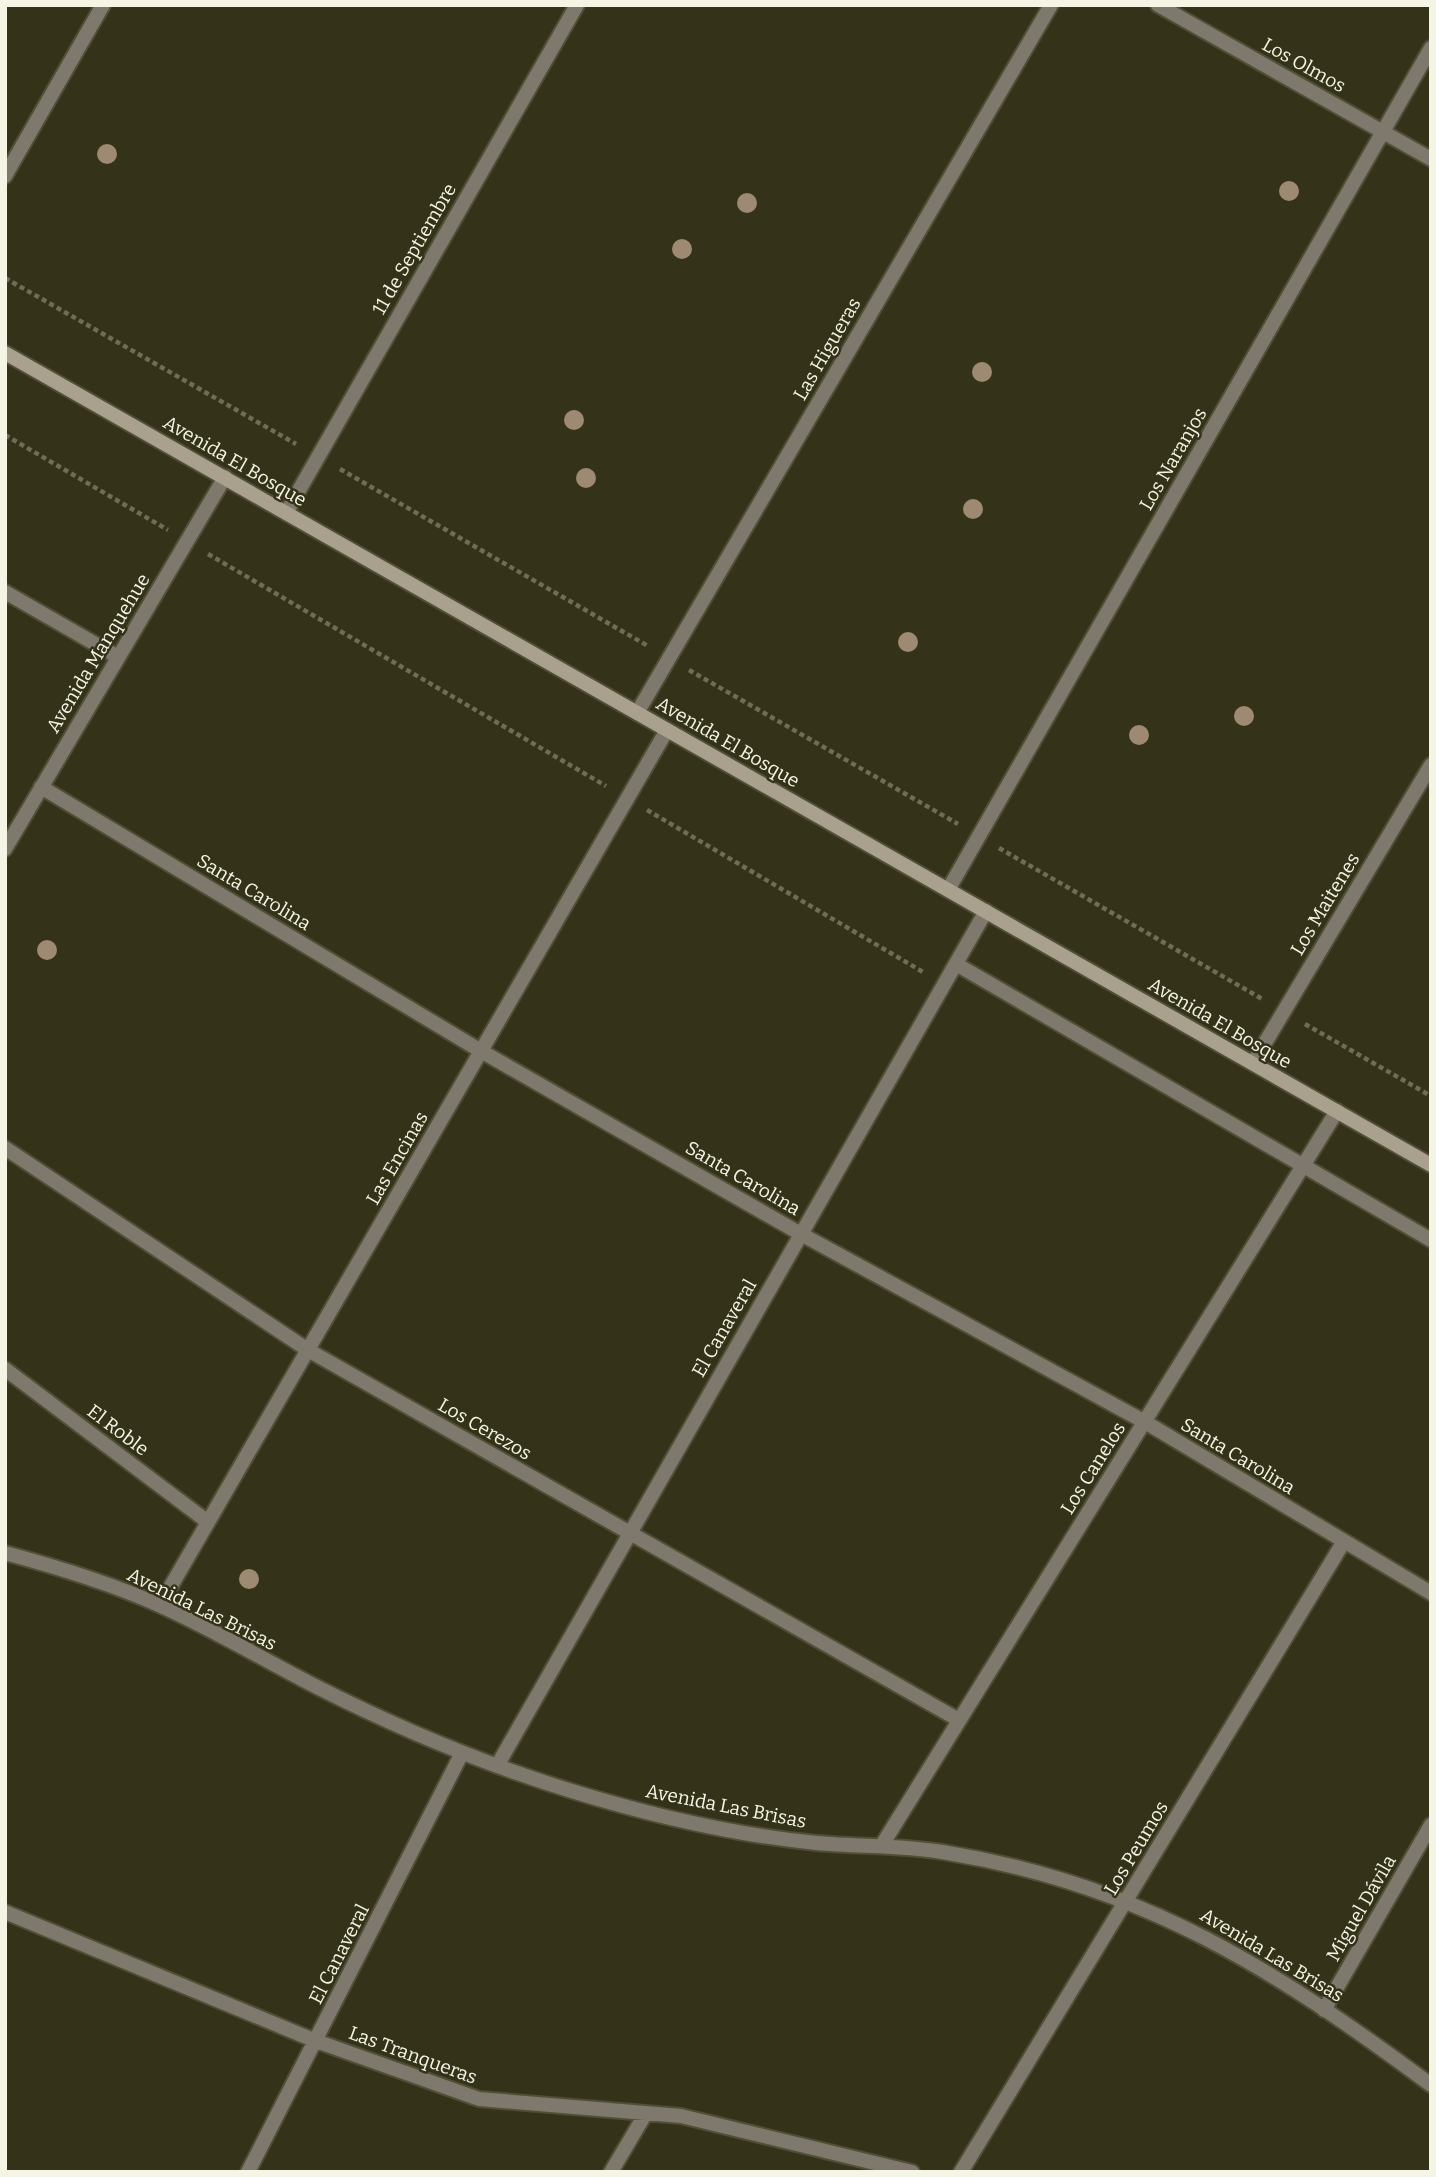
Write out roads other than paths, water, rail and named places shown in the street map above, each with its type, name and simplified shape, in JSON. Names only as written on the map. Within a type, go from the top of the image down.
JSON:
[{"type":"main road","name":"Avenida El Bosque","points":[[5,353],[1431,1164]]},
{"type":"street","points":[[5,176],[103,5]]},
{"type":"street","name":"11 de Septiembre","points":[[286,513],[577,5]]},
{"type":"street","name":"Las Higueras","points":[[637,713],[1051,5]]},
{"type":"street","name":"Los Olmos","points":[[1158,5],[1431,159]]},
{"type":"street","name":"Los Naranjos","points":[[948,890],[1431,48]]},
{"type":"street","name":"Avenida Manquehue","points":[[5,849],[225,478]]},
{"type":"street","points":[[5,592],[118,657]]},
{"type":"street","name":"Las Encinas","points":[[160,1605],[667,730]]},
{"type":"street","name":"Los Maitenes","points":[[1253,1063],[1431,765]]},
{"type":"street","name":"Santa Carolina","points":[[41,787],[481,1051],[801,1234],[1145,1422],[1343,1543],[1431,1593]]},
{"type":"street","name":"El Canaveral","points":[[497,1766],[986,911]]},
{"type":"street","points":[[956,964],[1431,1240]]},
{"type":"street","name":"Los Canelos","points":[[882,1845],[1338,1111]]},
{"type":"street","name":"Los Cerezos","points":[[5,1149],[308,1350],[959,1720]]},
{"type":"street","name":"El Roble","points":[[5,1369],[208,1522]]},
{"type":"street","name":"Los Peumos","points":[[961,2172],[1343,1543]]},
{"type":"street","name":"Avenida Las Brisas","points":[[5,1553],[56,1567],[160,1605],[338,1697],[462,1753],[589,1796],[709,1825],[818,1843],[882,1845],[946,1852],[1009,1864],[1127,1900],[1231,1950],[1345,2021],[1431,2085]]},
{"type":"street","name":"El Canaveral","points":[[248,2172],[462,1753]]},
{"type":"street","name":"Miguel Dávila","points":[[1324,2010],[1431,1825]]},
{"type":"street","name":"Las Tranqueras","points":[[5,1912],[316,2041],[479,2099],[681,2116],[912,2172]]},
{"type":"street","points":[[611,2172],[646,2113]]}]
